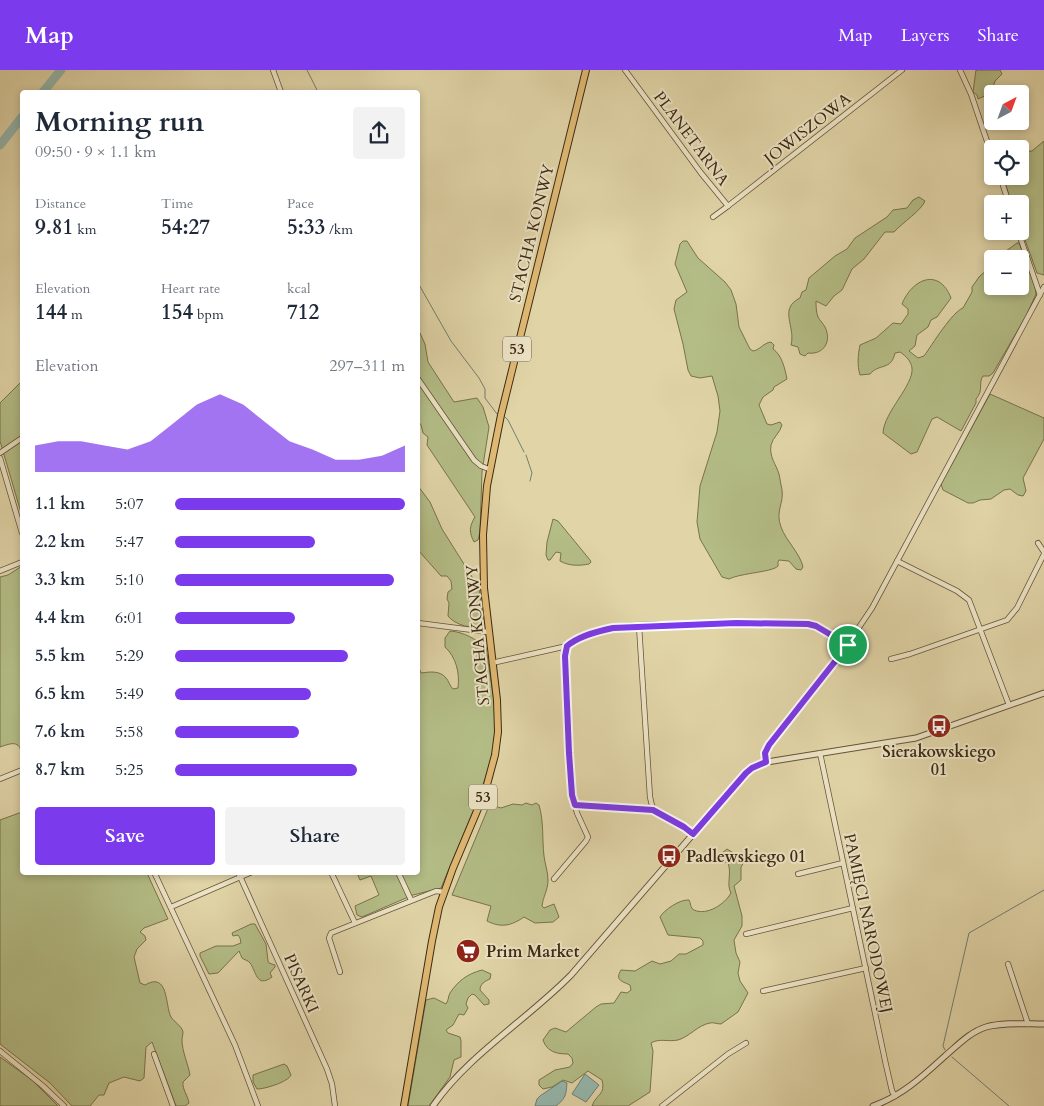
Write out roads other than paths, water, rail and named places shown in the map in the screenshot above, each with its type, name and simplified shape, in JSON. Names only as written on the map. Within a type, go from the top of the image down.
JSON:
[{"type":"main road","name":"STACHA KONWY","points":[[404,1106],[432,937],[444,892],[482,798],[493,764],[498,718],[484,588],[483,544],[484,509],[489,470],[502,409],[586,70]]},
{"type":"street","points":[[273,70],[280,90]]},
{"type":"street","name":"PLANETARNA","points":[[625,70],[701,173],[728,206],[712,217]]},
{"type":"street","name":"JOWISZOWA","points":[[728,206],[902,70]]},
{"type":"street","points":[[960,70],[986,140]]},
{"type":"street","points":[[1021,240],[1040,295]]},
{"type":"street","points":[[766,762],[765,753],[769,745],[848,645],[872,608],[1044,287]]},
{"type":"street","points":[[420,382],[474,460],[489,470]]},
{"type":"street","points":[[0,453],[20,439]]},
{"type":"street","points":[[0,458],[20,526]]},
{"type":"street","points":[[891,659],[1007,620],[1014,613],[1044,553],[1038,543]]},
{"type":"street","points":[[897,561],[966,597],[973,606],[1010,705]]},
{"type":"street","points":[[0,571],[20,563]]},
{"type":"street","points":[[420,623],[488,632]]},
{"type":"street","points":[[492,663],[567,646],[600,630],[639,626],[803,623],[816,626],[848,645]]},
{"type":"street","points":[[639,626],[650,797],[653,810]]},
{"type":"street","points":[[554,879],[587,839],[586,831],[572,795],[565,656],[567,646]]},
{"type":"street","points":[[433,1106],[462,1072],[552,994],[571,975],[752,768],[766,762],[916,738],[1044,693]]},
{"type":"street","name":"PAMIĘCI NARODOWEJ","points":[[820,754],[888,1078],[895,1096]]},
{"type":"street","points":[[0,778],[20,771]]},
{"type":"street","points":[[575,805],[653,810],[693,834]]},
{"type":"street","points":[[798,874],[843,863]]},
{"type":"street","points":[[155,875],[236,1045],[258,1106]]},
{"type":"street","points":[[170,907],[239,875]]},
{"type":"street","name":"PISARKI","points":[[239,875],[327,1070],[332,1084],[335,1106]]},
{"type":"street","points":[[332,875],[355,923]]},
{"type":"street","points":[[399,875],[410,900]]},
{"type":"street","points":[[340,972],[329,937],[333,932],[410,900],[436,891],[444,892]]},
{"type":"street","points":[[746,934],[853,908]]},
{"type":"street","points":[[1008,964],[1028,1024]]},
{"type":"street","points":[[763,992],[866,968]]},
{"type":"street","points":[[873,1106],[895,1096],[923,1077],[972,1034],[999,1024],[1044,1024]]},
{"type":"street","points":[[662,1106],[728,1054],[746,1044]]},
{"type":"street","points":[[0,1051],[64,1106]]},
{"type":"street","points":[[154,1054],[174,1106]]},
{"type":"water","points":[[585,1074],[599,1085],[586,1102],[572,1094]]},
{"type":"water","points":[[562,1081],[567,1083],[565,1096],[556,1106],[535,1106],[540,1096]]},
{"type":"waterway","points":[[45,90],[61,70]]},
{"type":"waterway","points":[[307,70],[317,90]]},
{"type":"waterway","points":[[0,145],[20,120]]},
{"type":"waterway","points":[[420,287],[451,341],[479,378],[485,389],[485,398],[497,414]]},
{"type":"waterway","points":[[505,417],[524,452]]},
{"type":"waterway","points":[[526,455],[532,473],[530,481]]},
{"type":"waterway","points":[[945,1050],[943,1046],[969,933],[1044,890]]},
{"type":"waterway","points":[[952,1057],[1009,1106]]},
{"type":"place","name":"Sierakowskiego 01","points":[[939,726]]},
{"type":"place","name":"Padlewskiego 01","points":[[669,856]]},
{"type":"place","name":"Prim Market","points":[[468,951]]}]
